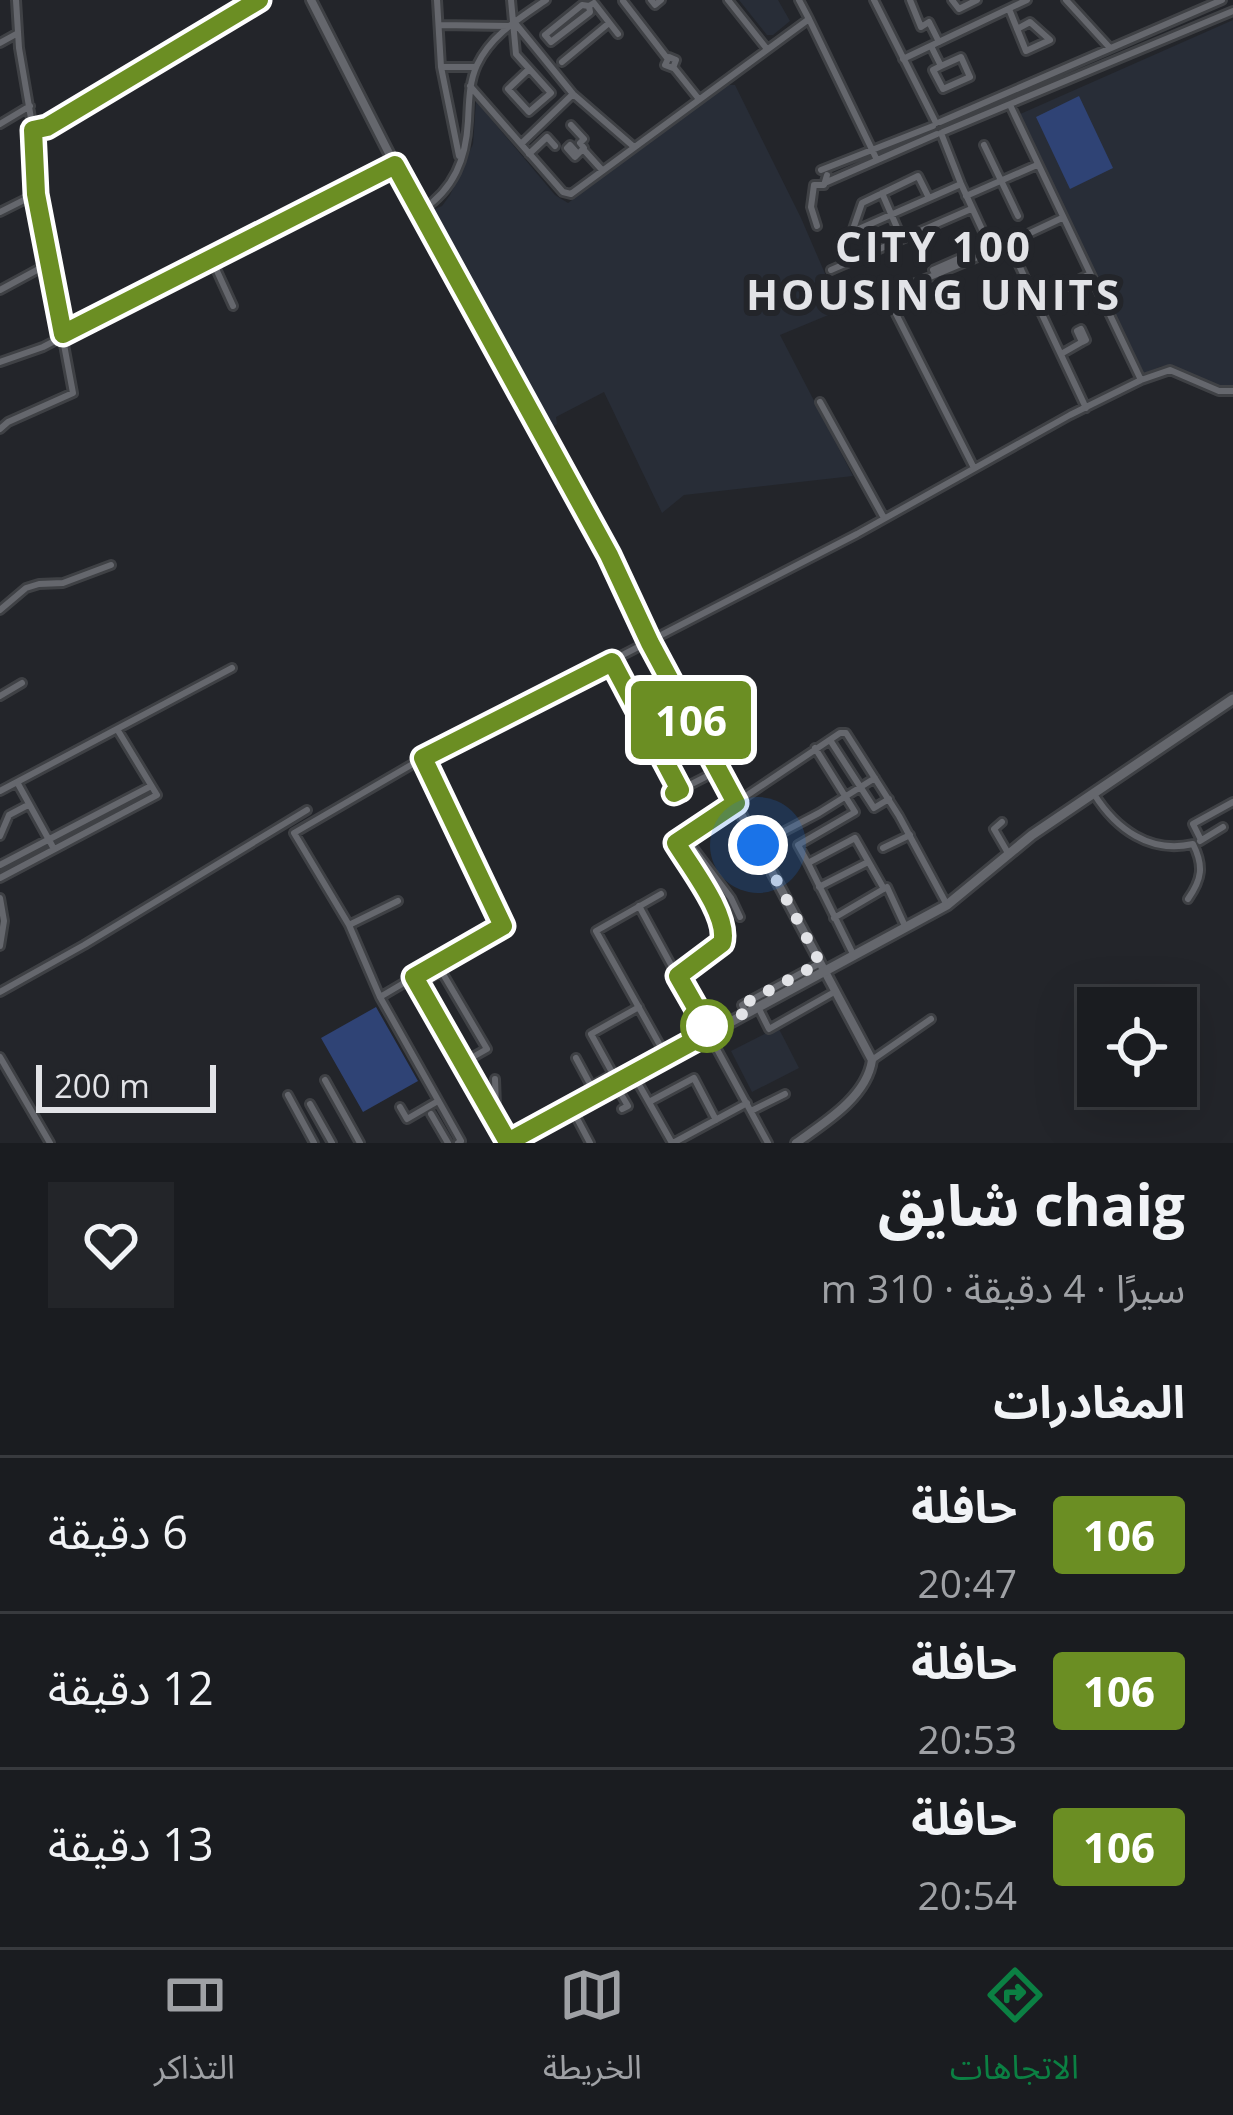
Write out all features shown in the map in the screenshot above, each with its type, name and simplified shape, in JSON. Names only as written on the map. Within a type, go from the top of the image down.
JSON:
[{"type":"main road","points":[[508,1143],[822,967],[947,905],[1025,840],[1233,703]]},
{"type":"street","points":[[0,429],[73,393],[36,194],[16,0]]},
{"type":"street","points":[[33,130],[47,127],[259,0]]},
{"type":"street","points":[[437,0],[441,67],[460,160]]},
{"type":"street","points":[[511,0],[516,54],[551,93],[529,112],[508,89],[529,69]]},
{"type":"street","points":[[651,0],[655,5],[661,0]]},
{"type":"street","points":[[728,0],[766,49]]},
{"type":"street","points":[[799,0],[875,156]]},
{"type":"street","points":[[874,0],[992,251]]},
{"type":"street","points":[[910,0],[921,26],[929,22],[940,42]]},
{"type":"street","points":[[952,0],[959,9],[977,0]]},
{"type":"street","points":[[903,59],[1027,0]]},
{"type":"street","points":[[1066,0],[1110,48]]},
{"type":"street","points":[[814,185],[821,187],[875,156],[1222,0]]},
{"type":"street","points":[[312,1],[872,1060],[864,1083],[796,1143]]},
{"type":"street","points":[[562,62],[624,1],[667,58],[674,58],[674,68],[699,99]]},
{"type":"street","points":[[422,210],[451,185],[467,140],[470,86],[476,67],[491,42],[542,2]]},
{"type":"street","points":[[592,3],[618,34]]},
{"type":"street","points":[[592,3],[590,12],[550,42],[545,35],[582,5],[592,3]]},
{"type":"street","points":[[1009,9],[1017,29],[1026,51],[1050,40],[1030,22],[1017,29]]},
{"type":"street","points":[[938,128],[1010,106],[1233,11]]},
{"type":"street","points":[[470,86],[563,192],[571,194],[809,19]]},
{"type":"street","points":[[439,25],[513,24]]},
{"type":"street","points":[[513,24],[573,94],[634,147]]},
{"type":"street","points":[[0,43],[18,32]]},
{"type":"street","points":[[931,46],[941,66]]},
{"type":"street","points":[[961,58],[970,77],[943,88],[933,70],[941,66],[961,58]]},
{"type":"street","points":[[441,67],[476,67]]},
{"type":"street","points":[[520,144],[573,94]]},
{"type":"street","points":[[0,124],[30,106]]},
{"type":"street","points":[[1010,106],[1141,380]]},
{"type":"street","points":[[577,131],[584,140],[580,152],[602,170]]},
{"type":"street","points":[[529,154],[547,137],[555,146]]},
{"type":"street","points":[[984,145],[1018,216]]},
{"type":"street","points":[[817,226],[811,207],[812,175],[875,156]]},
{"type":"street","points":[[0,362],[43,347],[395,165]]},
{"type":"street","points":[[966,196],[1036,165]]},
{"type":"street","points":[[821,170],[827,182]]},
{"type":"street","points":[[928,198],[918,176],[862,203],[852,232],[961,184]]},
{"type":"street","points":[[0,212],[36,194]]},
{"type":"street","points":[[882,194],[902,239]]},
{"type":"street","points":[[831,270],[972,209]]},
{"type":"street","points":[[974,468],[889,300],[894,292],[1063,218]]},
{"type":"street","points":[[1009,244],[1086,408]]},
{"type":"street","points":[[211,258],[233,306]]},
{"type":"street","points":[[0,290],[48,264]]},
{"type":"street","points":[[1036,302],[1090,274]]},
{"type":"street","points":[[1063,352],[1068,355],[1079,344]]},
{"type":"street","points":[[448,1143],[350,925],[294,833],[423,758],[650,643],[1141,380],[1170,370],[1220,391],[1233,391]]},
{"type":"street","points":[[820,402],[884,518]]},
{"type":"street","points":[[0,610],[26,588],[63,583],[111,565]]},
{"type":"street","points":[[612,662],[680,790]]},
{"type":"street","points":[[0,791],[232,668]]},
{"type":"street","points":[[0,696],[22,683]]},
{"type":"street","points":[[626,689],[620,694],[673,792],[718,771]]},
{"type":"street","points":[[649,732],[686,711]]},
{"type":"street","points":[[0,878],[157,795],[117,729]]},
{"type":"street","points":[[678,976],[725,938],[711,900],[676,843],[840,733],[846,734],[889,799],[947,905]]},
{"type":"street","points":[[829,739],[874,808],[889,799]]},
{"type":"street","points":[[815,748],[855,812],[798,845],[854,955]]},
{"type":"street","points":[[417,981],[503,926],[423,758]]},
{"type":"street","points":[[758,845],[874,778]]},
{"type":"street","points":[[16,782],[54,849]]},
{"type":"street","points":[[0,865],[151,785]]},
{"type":"street","points":[[1095,796],[1110,818],[1134,836],[1168,847],[1197,842],[1222,827]]},
{"type":"street","points":[[1188,899],[1202,871],[1193,824],[1233,802]]},
{"type":"street","points":[[0,836],[9,815],[29,805]]},
{"type":"street","points":[[0,992],[307,810]]},
{"type":"street","points":[[1002,822],[994,829],[1009,855]]},
{"type":"street","points":[[883,848],[910,835]]},
{"type":"street","points":[[685,837],[740,917]]},
{"type":"street","points":[[808,863],[855,838],[884,889]]},
{"type":"street","points":[[819,887],[868,862]]},
{"type":"street","points":[[834,918],[887,887],[905,926]]},
{"type":"street","points":[[661,894],[596,931],[640,1007],[661,1059]]},
{"type":"street","points":[[0,898],[4,922],[0,946]]},
{"type":"street","points":[[350,925],[398,901]]},
{"type":"street","points":[[639,906],[768,1143]]},
{"type":"street","points":[[380,998],[442,974],[487,1049],[463,1062]]},
{"type":"street","points":[[417,981],[508,1143]]},
{"type":"street","points":[[751,1009],[770,1029],[836,991]]},
{"type":"street","points":[[622,1109],[628,1106],[621,1081],[591,1034],[640,1007]]},
{"type":"street","points":[[872,1060],[931,1019]]},
{"type":"street","points":[[0,1057],[50,1143]]},
{"type":"street","points":[[576,1058],[598,1094]]},
{"type":"street","points":[[650,1102],[694,1078],[716,1120]]},
{"type":"street","points":[[490,1111],[496,1107],[495,1079]]},
{"type":"street","points":[[325,1080],[360,1143]]},
{"type":"street","points":[[621,1081],[650,1102],[672,1143],[692,1139],[716,1120],[785,1094]]},
{"type":"street","points":[[289,1095],[314,1143]]},
{"type":"street","points":[[310,1104],[332,1143]]},
{"type":"street","points":[[406,1113],[432,1105]]},
{"type":"street","points":[[432,1105],[461,1141],[458,1143]]},
{"type":"street","points":[[572,1108],[590,1143]]},
{"type":"shaded area","points":[[739,0],[778,0],[790,21],[767,35]]},
{"type":"shaded area","points":[[1233,20],[1233,387],[1227,389],[1174,367],[1162,366],[1143,374],[1018,115]]},
{"type":"shaded area","points":[[726,85],[735,85],[839,306],[838,311],[780,335],[853,476],[684,495],[662,513],[604,392],[556,417],[557,424],[546,431],[429,217],[450,195],[473,144],[476,101],[555,195],[568,203]]},
{"type":"shaded area","points":[[1079,96],[1113,168],[1070,189],[1036,117]]},
{"type":"shaded area","points":[[376,1007],[418,1081],[363,1112],[321,1038]]},
{"type":"shaded area","points":[[778,1027],[799,1068],[752,1092],[731,1051]]},
{"type":"bus line","name":"106","points":[[259,0],[47,127],[33,130],[36,194],[63,334],[395,165],[609,555],[650,643],[736,803],[676,843],[724,930],[722,943],[678,976],[710,1032],[508,1142],[414,977],[503,926],[423,758],[612,662],[680,790],[674,793]]},
{"type":"district","name":"CITY 100 HOUSING UNITS","points":[[934,269]]},
{"type":"route","points":[[707,1026],[710,1032],[746,1012],[742,1005],[820,963],[758,845]]}]
